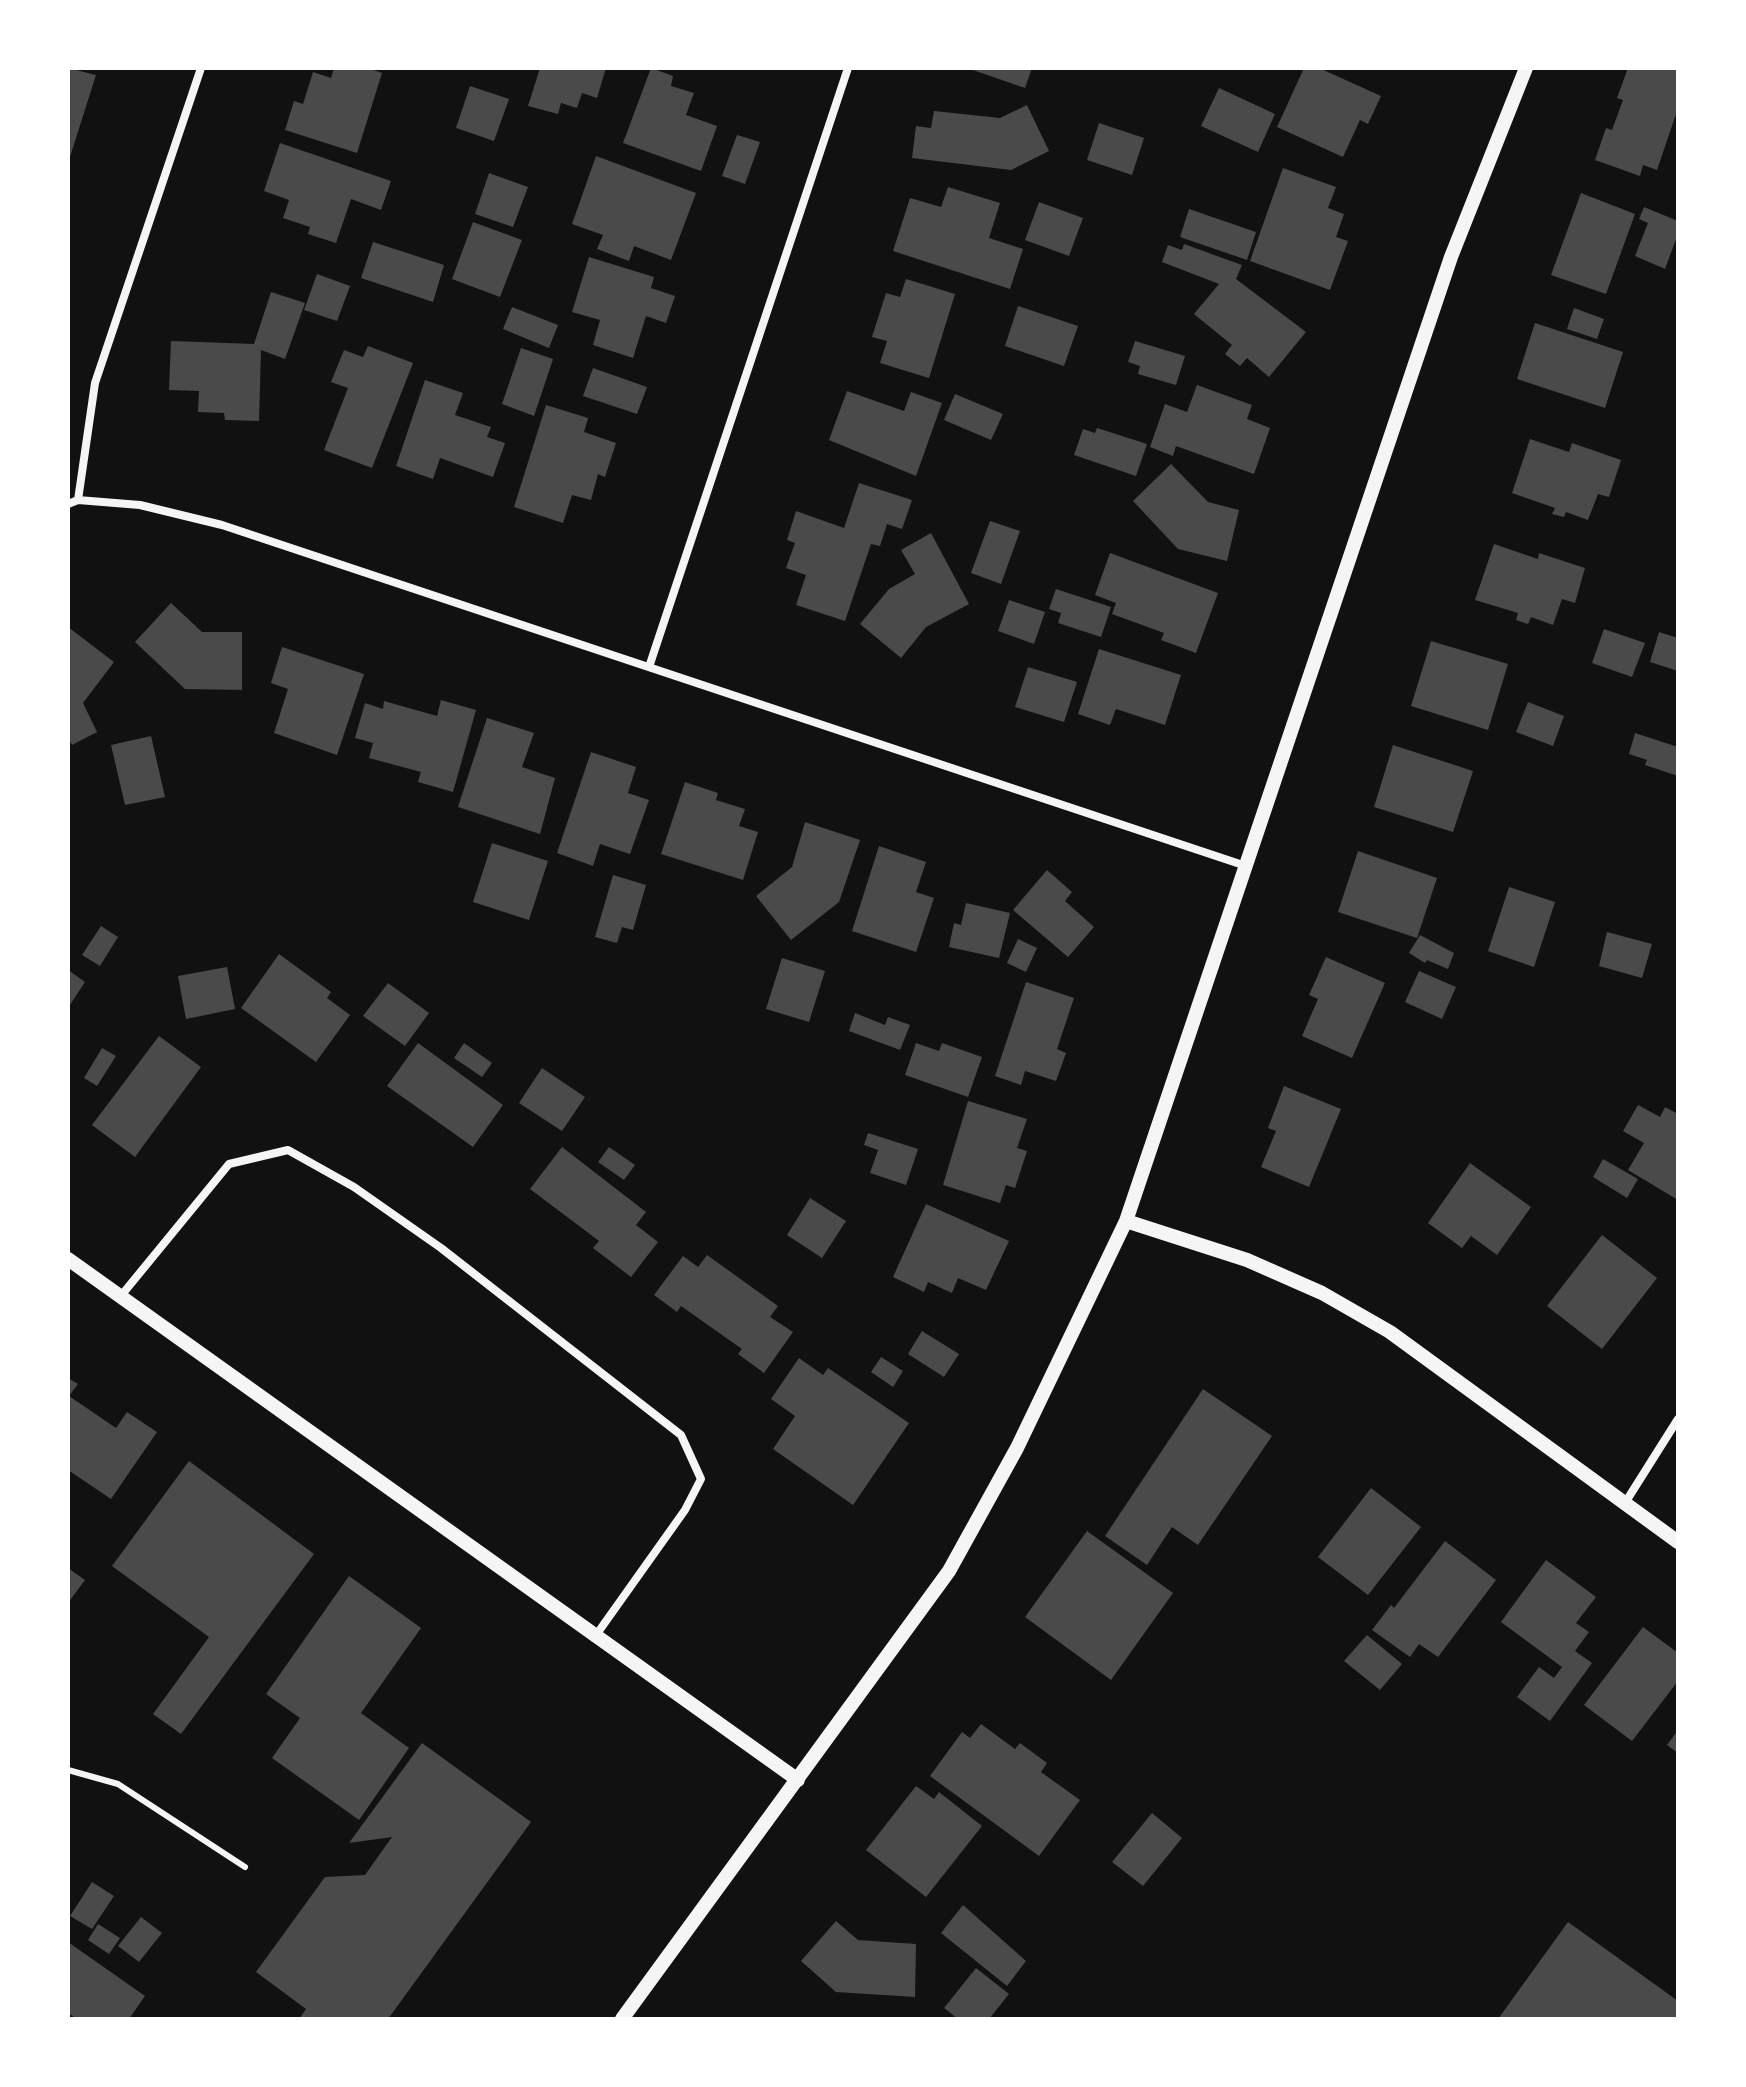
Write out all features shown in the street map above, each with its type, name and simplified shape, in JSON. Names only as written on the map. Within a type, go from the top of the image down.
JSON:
[{"type":"street","points":[[78,500],[95,383],[201,68]]},
{"type":"street","points":[[649,667],[848,68]]},
{"type":"street","points":[[622,2019],[949,1571],[1017,1448],[1126,1221],[1451,257],[1526,68]]},
{"type":"street","points":[[68,504],[78,500],[140,505],[222,525],[1246,866]]},
{"type":"street","points":[[120,1297],[229,1164],[288,1150],[354,1187],[441,1248],[681,1435],[701,1479],[685,1510],[594,1638]]},
{"type":"street","points":[[1126,1221],[1247,1260],[1336,1301],[1390,1332],[1678,1542]]},
{"type":"street","points":[[68,1259],[594,1638],[798,1780]]},
{"type":"street","points":[[1625,1503],[1678,1419]]},
{"type":"lane","points":[[68,1770],[118,1784],[245,1867]]},
{"type":"building","points":[[68,68],[96,75],[69,160],[68,160]]},
{"type":"building","points":[[334,68],[368,68],[382,73],[357,153],[285,130],[294,101],[303,104],[313,72],[331,78]]},
{"type":"building","points":[[540,68],[606,68],[597,98],[582,93],[577,108],[561,103],[558,114],[528,106]]},
{"type":"building","points":[[651,68],[673,76],[671,86],[694,93],[686,115],[717,126],[701,171],[623,143]]},
{"type":"building","points":[[967,68],[1032,68],[1025,88]]},
{"type":"building","points":[[1304,68],[1319,68],[1381,96],[1368,124],[1360,120],[1343,157],[1277,127]]},
{"type":"building","points":[[1628,68],[1678,68],[1678,108],[1657,170],[1643,165],[1640,176],[1595,160],[1606,128],[1612,130],[1623,100],[1617,98]]},
{"type":"building","points":[[470,86],[509,99],[494,141],[456,128]]},
{"type":"building","points":[[1219,88],[1275,114],[1258,152],[1201,126]]},
{"type":"building","points":[[1027,105],[1049,151],[1011,170],[912,158],[916,126],[931,128],[934,111],[1000,118]]},
{"type":"building","points":[[1099,123],[1144,138],[1132,175],[1087,160]]},
{"type":"building","points":[[737,135],[760,142],[745,184],[722,176]]},
{"type":"building","points":[[280,143],[391,181],[381,210],[351,199],[336,243],[308,234],[310,227],[283,218],[289,200],[264,191]]},
{"type":"building","points":[[596,156],[696,193],[671,260],[634,246],[629,261],[597,249],[603,235],[572,224]]},
{"type":"building","points":[[1283,168],[1336,187],[1328,208],[1344,214],[1336,237],[1348,241],[1330,290],[1250,261]]},
{"type":"building","points":[[489,173],[528,187],[513,227],[475,214]]},
{"type":"building","points":[[948,187],[1000,203],[989,238],[1023,249],[1010,289],[893,251],[910,198],[941,207]]},
{"type":"building","points":[[1581,193],[1635,214],[1606,294],[1551,275]]},
{"type":"building","points":[[1039,202],[1083,218],[1069,256],[1025,240]]},
{"type":"building","points":[[1644,207],[1678,221],[1678,234],[1665,269],[1635,256],[1648,223],[1639,219]]},
{"type":"building","points":[[1189,209],[1256,232],[1247,260],[1180,237]]},
{"type":"building","points":[[473,222],[522,240],[500,297],[452,279]]},
{"type":"building","points":[[373,242],[444,265],[433,302],[361,278]]},
{"type":"building","points":[[1184,244],[1242,265],[1236,279],[1306,332],[1269,377],[1247,358],[1240,366],[1225,354],[1232,345],[1194,314],[1219,284],[1162,262],[1168,245],[1182,250]]},
{"type":"building","points":[[589,257],[654,277],[651,288],[675,296],[666,323],[646,316],[633,358],[593,345],[600,320],[572,312]]},
{"type":"building","points":[[317,274],[350,286],[337,321],[304,310]]},
{"type":"building","points":[[906,279],[955,294],[929,378],[880,363],[887,341],[872,337],[886,293],[900,297]]},
{"type":"building","points":[[271,292],[305,303],[285,359],[261,350],[259,421],[225,420],[224,413],[198,412],[199,391],[169,390],[171,341],[254,344]]},
{"type":"building","points":[[1018,306],[1078,326],[1064,366],[1005,346]]},
{"type":"building","points":[[512,307],[558,325],[549,348],[503,329]]},
{"type":"building","points":[[1574,308],[1604,319],[1597,339],[1567,329]]},
{"type":"building","points":[[1535,323],[1623,352],[1605,408],[1517,379]]},
{"type":"building","points":[[1135,341],[1185,356],[1176,385],[1138,374],[1140,366],[1128,362]]},
{"type":"building","points":[[368,346],[413,363],[372,468],[324,450],[348,388],[331,382],[344,350],[363,357]]},
{"type":"building","points":[[521,348],[553,359],[534,416],[502,404]]},
{"type":"building","points":[[593,368],[647,387],[637,414],[583,396]]},
{"type":"building","points":[[425,380],[463,393],[455,415],[491,427],[487,437],[505,443],[493,477],[440,458],[433,479],[396,466]]},
{"type":"building","points":[[1197,385],[1252,405],[1247,419],[1270,428],[1254,474],[1176,446],[1173,456],[1150,447],[1165,404],[1187,412]]},
{"type":"building","points":[[847,391],[904,411],[911,392],[942,403],[916,476],[829,440]]},
{"type":"building","points":[[955,394],[1003,414],[991,440],[944,420]]},
{"type":"building","points":[[546,405],[588,418],[584,432],[616,443],[605,477],[598,474],[591,500],[572,495],[563,523],[514,507]]},
{"type":"building","points":[[1097,428],[1147,444],[1136,476],[1074,455],[1083,429],[1095,433]]},
{"type":"building","points":[[1530,439],[1569,452],[1572,443],[1621,460],[1609,497],[1598,494],[1588,520],[1566,512],[1564,517],[1552,514],[1555,508],[1512,493]]},
{"type":"building","points":[[1171,464],[1208,502],[1239,510],[1227,561],[1178,549],[1133,501]]},
{"type":"building","points":[[859,483],[912,500],[902,529],[887,524],[880,546],[871,544],[845,621],[796,605],[806,575],[786,568],[795,543],[787,540],[796,511],[844,528]]},
{"type":"building","points":[[990,521],[1020,531],[1001,584],[971,573]]},
{"type":"building","points":[[931,533],[969,604],[926,627],[901,658],[860,624],[889,589],[915,574],[901,550]]},
{"type":"building","points":[[1494,544],[1538,559],[1539,553],[1585,568],[1575,603],[1562,599],[1553,625],[1531,617],[1528,624],[1516,620],[1518,613],[1475,600]]},
{"type":"building","points":[[1110,553],[1218,593],[1196,653],[1161,640],[1164,633],[1112,614],[1116,603],[1095,595]]},
{"type":"building","points":[[1056,589],[1111,607],[1101,637],[1058,623],[1061,613],[1049,609]]},
{"type":"building","points":[[1009,600],[1045,612],[1034,644],[998,631]]},
{"type":"building","points":[[171,603],[202,632],[242,632],[242,690],[185,689],[135,642]]},
{"type":"building","points":[[68,627],[114,662],[83,703],[97,732],[72,745],[68,738]]},
{"type":"building","points":[[1604,629],[1645,643],[1632,677],[1592,663]]},
{"type":"building","points":[[1659,632],[1678,638],[1678,671],[1650,662]]},
{"type":"building","points":[[1431,641],[1508,664],[1488,730],[1411,706]]},
{"type":"building","points":[[282,647],[364,674],[337,755],[274,733],[288,689],[271,683]]},
{"type":"building","points":[[1099,649],[1181,675],[1165,725],[1116,709],[1110,725],[1078,714]]},
{"type":"building","points":[[1028,667],[1077,682],[1064,722],[1015,707]]},
{"type":"building","points":[[441,700],[476,710],[453,792],[418,782],[421,772],[369,758],[373,743],[355,738],[365,703],[383,709],[384,701],[437,716]]},
{"type":"building","points":[[1528,702],[1564,716],[1553,746],[1516,732]]},
{"type":"building","points":[[487,718],[534,733],[522,767],[555,778],[540,834],[458,807]]},
{"type":"building","points":[[1635,733],[1678,747],[1678,776],[1645,765],[1647,760],[1629,754]]},
{"type":"building","points":[[151,736],[165,797],[125,805],[111,745]]},
{"type":"building","points":[[1393,745],[1473,771],[1453,832],[1374,807]]},
{"type":"building","points":[[591,752],[636,767],[628,793],[649,800],[630,854],[600,844],[593,866],[557,853]]},
{"type":"building","points":[[685,782],[718,793],[716,800],[745,809],[739,826],[758,832],[743,880],[661,854]]},
{"type":"building","points":[[805,822],[860,840],[839,902],[791,940],[756,896],[792,867]]},
{"type":"building","points":[[492,843],[548,861],[529,920],[473,902]]},
{"type":"building","points":[[879,846],[926,862],[916,892],[934,898],[916,952],[852,931]]},
{"type":"building","points":[[1358,851],[1437,878],[1417,938],[1338,912]]},
{"type":"building","points":[[1047,870],[1072,892],[1065,901],[1094,927],[1068,957],[1013,910]]},
{"type":"building","points":[[613,875],[646,885],[633,930],[622,927],[617,943],[595,937]]},
{"type":"building","points":[[1509,887],[1555,902],[1534,967],[1488,951]]},
{"type":"building","points":[[966,903],[1010,913],[999,958],[949,947],[954,923],[961,925]]},
{"type":"building","points":[[101,926],[118,937],[100,966],[82,955]]},
{"type":"building","points":[[1607,932],[1652,944],[1642,978],[1599,966]]},
{"type":"building","points":[[1420,935],[1454,953],[1448,969],[1427,960],[1425,963],[1409,953]]},
{"type":"building","points":[[1018,939],[1037,948],[1026,972],[1007,963]]},
{"type":"building","points":[[279,954],[331,992],[327,998],[350,1015],[316,1062],[241,1008]]},
{"type":"building","points":[[1326,957],[1385,983],[1352,1058],[1302,1036],[1318,999],[1309,995]]},
{"type":"building","points":[[782,958],[825,971],[809,1022],[766,1009]]},
{"type":"building","points":[[227,967],[235,1009],[186,1019],[178,976]]},
{"type":"building","points":[[68,970],[85,982],[68,1008]]},
{"type":"building","points":[[1419,971],[1456,987],[1442,1019],[1405,1002]]},
{"type":"building","points":[[1026,982],[1074,998],[1057,1049],[1066,1053],[1056,1081],[1025,1071],[1021,1085],[995,1076]]},
{"type":"building","points":[[388,983],[429,1013],[405,1046],[363,1016]]},
{"type":"building","points":[[855,1013],[885,1025],[888,1017],[910,1025],[900,1050],[849,1031]]},
{"type":"building","points":[[159,1036],[201,1067],[135,1157],[92,1125]]},
{"type":"building","points":[[418,1043],[503,1105],[473,1147],[387,1086]]},
{"type":"building","points":[[464,1043],[492,1063],[482,1077],[454,1058]]},
{"type":"building","points":[[916,1043],[939,1051],[942,1043],[982,1057],[968,1097],[905,1075]]},
{"type":"building","points":[[102,1048],[116,1056],[97,1086],[84,1078]]},
{"type":"building","points":[[542,1068],[585,1097],[562,1131],[519,1103]]},
{"type":"building","points":[[1284,1086],[1341,1109],[1309,1187],[1261,1167],[1276,1131],[1268,1128]]},
{"type":"building","points":[[968,1101],[1027,1119],[1017,1148],[1027,1151],[1015,1188],[1006,1185],[1000,1203],[943,1185]]},
{"type":"building","points":[[1638,1105],[1660,1117],[1665,1107],[1678,1114],[1678,1200],[1628,1170],[1644,1143],[1623,1131]]},
{"type":"building","points":[[868,1133],[918,1149],[906,1185],[870,1173],[878,1150],[864,1145]]},
{"type":"building","points":[[562,1147],[646,1212],[636,1225],[658,1242],[631,1277],[593,1248],[599,1241],[530,1189]]},
{"type":"building","points":[[609,1147],[635,1165],[624,1180],[598,1162]]},
{"type":"building","points":[[1603,1159],[1638,1179],[1627,1198],[1593,1177]]},
{"type":"building","points":[[1470,1163],[1531,1207],[1497,1255],[1471,1236],[1462,1248],[1428,1223]]},
{"type":"building","points":[[810,1198],[846,1221],[822,1258],[787,1235]]},
{"type":"building","points":[[926,1204],[1009,1241],[986,1290],[958,1278],[952,1293],[928,1282],[924,1292],[893,1277]]},
{"type":"building","points":[[1602,1235],[1657,1278],[1602,1349],[1547,1306]]},
{"type":"building","points":[[707,1255],[778,1306],[770,1317],[793,1332],[764,1373],[738,1354],[742,1349],[681,1306],[677,1312],[654,1295],[683,1256],[698,1267]]},
{"type":"building","points":[[922,1331],[959,1354],[944,1377],[908,1354]]},
{"type":"building","points":[[881,1357],[903,1371],[893,1387],[871,1372]]},
{"type":"building","points":[[799,1358],[823,1375],[828,1368],[909,1423],[853,1505],[773,1449],[795,1416],[771,1399]]},
{"type":"building","points":[[68,1378],[78,1384],[69,1396],[116,1428],[127,1412],[157,1432],[111,1499],[68,1470]]},
{"type":"building","points":[[1203,1389],[1272,1436],[1198,1545],[1172,1527],[1147,1565],[1105,1536]]},
{"type":"building","points":[[189,1461],[314,1554],[181,1734],[153,1714],[209,1637],[112,1566]]},
{"type":"building","points":[[1371,1488],[1421,1527],[1368,1595],[1318,1557]]},
{"type":"building","points":[[1087,1531],[1173,1593],[1111,1680],[1025,1617]]},
{"type":"building","points":[[1445,1541],[1496,1580],[1438,1657],[1419,1644],[1410,1657],[1372,1630],[1391,1605],[1394,1608]]},
{"type":"building","points":[[1546,1560],[1596,1597],[1576,1623],[1589,1632],[1575,1651],[1592,1663],[1550,1721],[1517,1697],[1539,1667],[1554,1678],[1562,1667],[1501,1622]]},
{"type":"building","points":[[68,1568],[85,1580],[68,1603]]},
{"type":"building","points":[[349,1576],[421,1628],[361,1713],[409,1748],[359,1820],[272,1758],[300,1718],[266,1694]]},
{"type":"building","points":[[1643,1627],[1678,1653],[1678,1681],[1632,1741],[1584,1705]]},
{"type":"building","points":[[1367,1635],[1402,1664],[1380,1690],[1344,1661]]},
{"type":"building","points":[[981,1724],[1015,1749],[1020,1743],[1047,1763],[1041,1772],[1080,1800],[1039,1856],[930,1776],[962,1732],[970,1738]]},
{"type":"building","points":[[1678,1730],[1678,1753],[1667,1745]]},
{"type":"building","points":[[422,1743],[531,1822],[388,2019],[299,2019],[306,2009],[256,1972],[325,1877],[365,1875],[392,1837],[349,1843]]},
{"type":"building","points":[[916,1786],[934,1799],[939,1792],[982,1826],[926,1897],[866,1850]]},
{"type":"building","points":[[1152,1813],[1182,1838],[1143,1886],[1112,1862]]},
{"type":"building","points":[[92,1882],[114,1896],[92,1929],[70,1916]]},
{"type":"building","points":[[963,1905],[1026,1961],[1007,1986],[941,1933]]},
{"type":"building","points":[[141,1917],[162,1933],[139,1962],[118,1946]]},
{"type":"building","points":[[836,1921],[858,1940],[916,1944],[915,1997],[836,1992],[801,1961]]},
{"type":"building","points":[[1568,1922],[1678,2001],[1678,2019],[1498,2019]]},
{"type":"building","points":[[98,1924],[120,1938],[109,1954],[88,1940]]},
{"type":"building","points":[[68,1942],[145,1996],[129,2019],[77,2019],[68,2013]]},
{"type":"building","points":[[976,1968],[1009,1994],[989,2019],[958,2019],[944,2008]]}]
